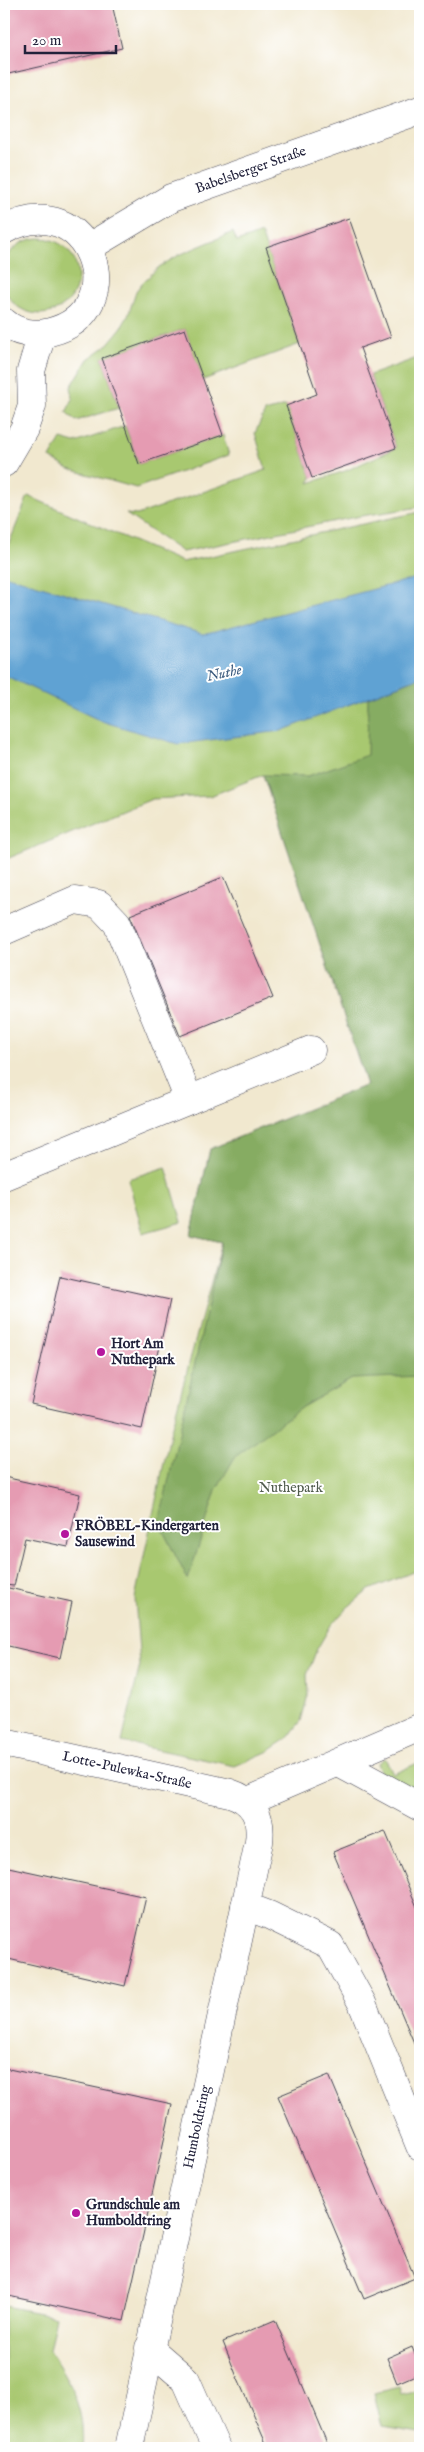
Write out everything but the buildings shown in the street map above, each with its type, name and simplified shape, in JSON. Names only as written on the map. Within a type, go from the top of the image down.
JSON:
[{"type":"street","name":"Babelsberger Straße","points":[[89,247],[171,198],[420,110]]},
{"type":"street","points":[[4,230],[19,221],[39,218],[58,222],[76,232],[89,247],[96,266],[96,285],[90,303],[78,319],[61,330],[42,334],[24,333],[4,322]]},
{"type":"street","points":[[4,461],[24,429],[32,406],[31,371],[42,334]]},
{"type":"street","points":[[4,931],[75,900],[99,904],[117,923],[189,1100]]},
{"type":"street","points":[[4,1176],[311,1050]]},
{"type":"street","points":[[248,1802],[420,1727]]},
{"type":"street","name":"Lotte-Pulewka-Straße","points":[[4,1743],[230,1792],[248,1802]]},
{"type":"street","points":[[339,1763],[420,1807]]},
{"type":"street","name":"Humboldtring","points":[[129,2448],[261,1829],[259,1818],[248,1802]]},
{"type":"street","points":[[245,1906],[270,1915],[330,1945],[362,2003],[420,2146]]},
{"type":"street","points":[[149,2348],[186,2380],[216,2448]]},
{"type":"green space","points":[[233,232],[237,242],[261,233],[300,344],[203,380],[185,329],[102,358],[119,408],[76,421],[66,412],[73,399],[71,387],[88,359],[106,346],[121,328],[128,316],[136,291],[142,283],[159,267],[179,255]]},
{"type":"green space","points":[[40,238],[55,241],[67,249],[75,261],[78,276],[75,291],[67,303],[55,311],[40,314],[25,311],[13,303],[5,291],[2,276],[5,261],[13,249],[25,241]]},
{"type":"green space","points":[[420,357],[420,507],[361,516],[182,552],[126,514],[137,515],[266,470],[255,433],[265,412],[286,406],[312,478],[309,483],[345,471],[396,448],[370,375]]},
{"type":"green space","points":[[125,426],[139,464],[223,435],[229,455],[136,488],[69,469],[50,458],[61,439],[75,443]]},
{"type":"green space","name":"Nuthepark","points":[[28,496],[182,562],[420,512],[420,1569],[369,1590],[348,1607],[331,1625],[317,1649],[307,1675],[308,1695],[301,1721],[287,1739],[269,1751],[235,1766],[122,1742],[140,1665],[135,1598],[171,1430],[222,1242],[191,1235],[210,1149],[367,1085],[263,775],[210,796],[152,799],[4,860],[4,556]]},
{"type":"green space","points":[[420,677],[420,1376],[352,1379],[302,1407],[235,1457],[216,1490],[188,1580],[159,1523],[222,1242],[191,1235],[210,1149],[367,1085],[263,775],[308,776],[367,755],[368,697]]},
{"type":"green space","points":[[166,1167],[182,1222],[143,1233],[128,1179]]},
{"type":"green space","points":[[385,1758],[393,1774],[420,1762],[420,1795],[380,1772],[377,1763]]},
{"type":"green space","points":[[4,2306],[56,2316],[49,2351],[64,2373],[75,2397],[83,2435],[82,2448],[4,2448]]},
{"type":"green space","points":[[399,2387],[401,2394],[420,2390],[419,2433],[382,2427],[374,2393]]},
{"type":"water","name":"Nuthe","points":[[4,575],[203,634],[420,577],[420,677],[281,731],[178,744],[101,721],[4,675]]},
{"type":"place","name":"Hort Am Nuthepark","points":[[101,1352]]},
{"type":"place","name":"FRÖBEL-Kindergarten Sausewind","points":[[65,1534]]},
{"type":"place","name":"Grundschule am Humboldtring","points":[[76,2213]]}]
